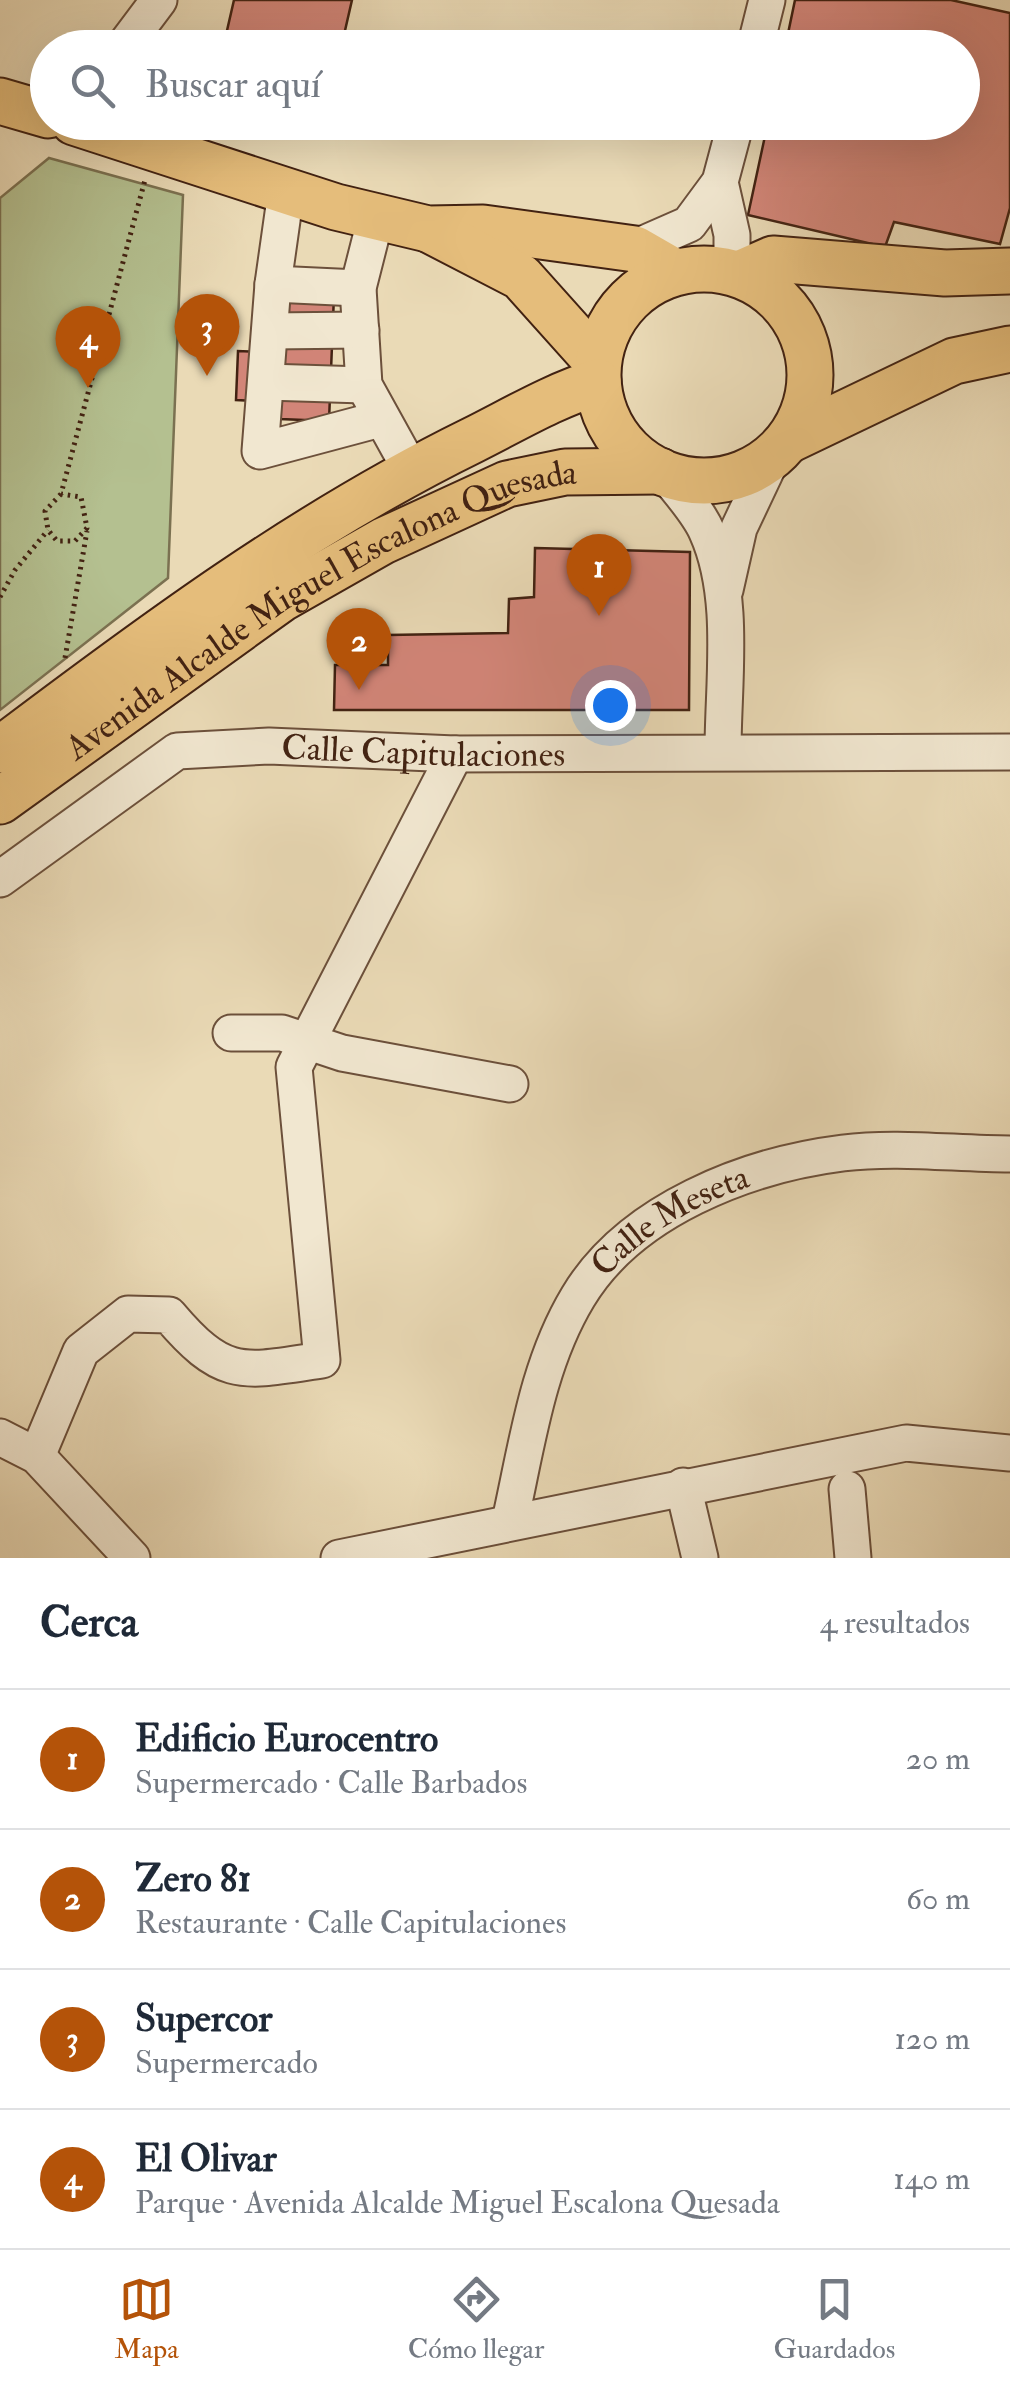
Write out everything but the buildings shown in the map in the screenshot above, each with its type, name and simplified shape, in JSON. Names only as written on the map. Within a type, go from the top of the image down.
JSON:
[{"type":"main road","points":[[0,101],[30,109]]},
{"type":"main road","points":[[132,140],[286,192],[376,217],[428,228],[483,228],[632,249],[680,271],[736,273],[774,259],[945,272],[1010,271]]},
{"type":"main road","points":[[428,228],[520,276],[598,372]]},
{"type":"main road","points":[[680,271],[646,284],[622,306],[606,332],[598,372],[603,410],[616,435],[636,456],[663,473],[694,480],[722,480],[954,361],[1010,349]]},
{"type":"main road","points":[[736,273],[780,302],[806,345],[810,378],[805,410],[781,448]]},
{"type":"main road","name":"Avenida Alcalde Miguel Escalona Quesada","points":[[0,750],[257,560],[411,470],[598,372]]},
{"type":"main road","name":"Avenida Alcalde Miguel Escalona Quesada","points":[[0,801],[280,599],[383,541],[507,484],[566,472],[663,473]]},
{"type":"street","points":[[136,30],[159,0]]},
{"type":"street","points":[[760,30],[768,0]]},
{"type":"street","points":[[680,271],[689,224],[720,182],[731,140]]},
{"type":"street","points":[[720,182],[736,273]]},
{"type":"street","points":[[286,192],[273,284],[260,451],[380,418]]},
{"type":"street","points":[[376,217],[358,288],[364,385],[411,470]]},
{"type":"street","points":[[632,249],[689,224]]},
{"type":"street","points":[[273,284],[358,288]]},
{"type":"street","points":[[270,331],[360,330]]},
{"type":"street","points":[[266,382],[364,385]]},
{"type":"street","points":[[723,751],[723,600],[739,528],[781,448]]},
{"type":"street","points":[[663,473],[706,531],[723,600]]},
{"type":"street","name":"Calle Capitulaciones","points":[[0,879],[177,751],[270,746],[455,754],[1010,752]]},
{"type":"street","points":[[37,1456],[81,1351],[128,1314],[169,1314],[202,1353],[232,1367],[257,1370],[322,1360],[294,1066],[455,754]]},
{"type":"street","points":[[230,1033],[282,1033],[342,1054],[510,1084]]},
{"type":"street","name":"Calle Meseta","points":[[510,1521],[542,1376],[578,1296],[617,1249],[679,1204],[743,1176],[844,1153],[1010,1154]]},
{"type":"street","points":[[0,1437],[37,1456],[132,1558]]},
{"type":"street","points":[[339,1558],[906,1442],[1010,1452]]},
{"type":"street","points":[[683,1486],[700,1558]]},
{"type":"street","points":[[847,1489],[853,1558]]},
{"type":"path","points":[[87,528],[75,542],[57,540],[48,530],[45,512],[61,494],[154,148]]},
{"type":"path","points":[[61,494],[81,497],[87,528],[65,658]]},
{"type":"path","points":[[0,597],[48,530]]},
{"type":"green space","points":[[49,158],[183,195],[168,578],[0,710],[0,198]]},
{"type":"place","name":"Supercor","points":[[207,376]]},
{"type":"place","name":"El Olivar","points":[[88,388]]},
{"type":"place","name":"Edificio Eurocentro","points":[[599,616]]},
{"type":"place","name":"Zero 81","points":[[359,690]]}]
